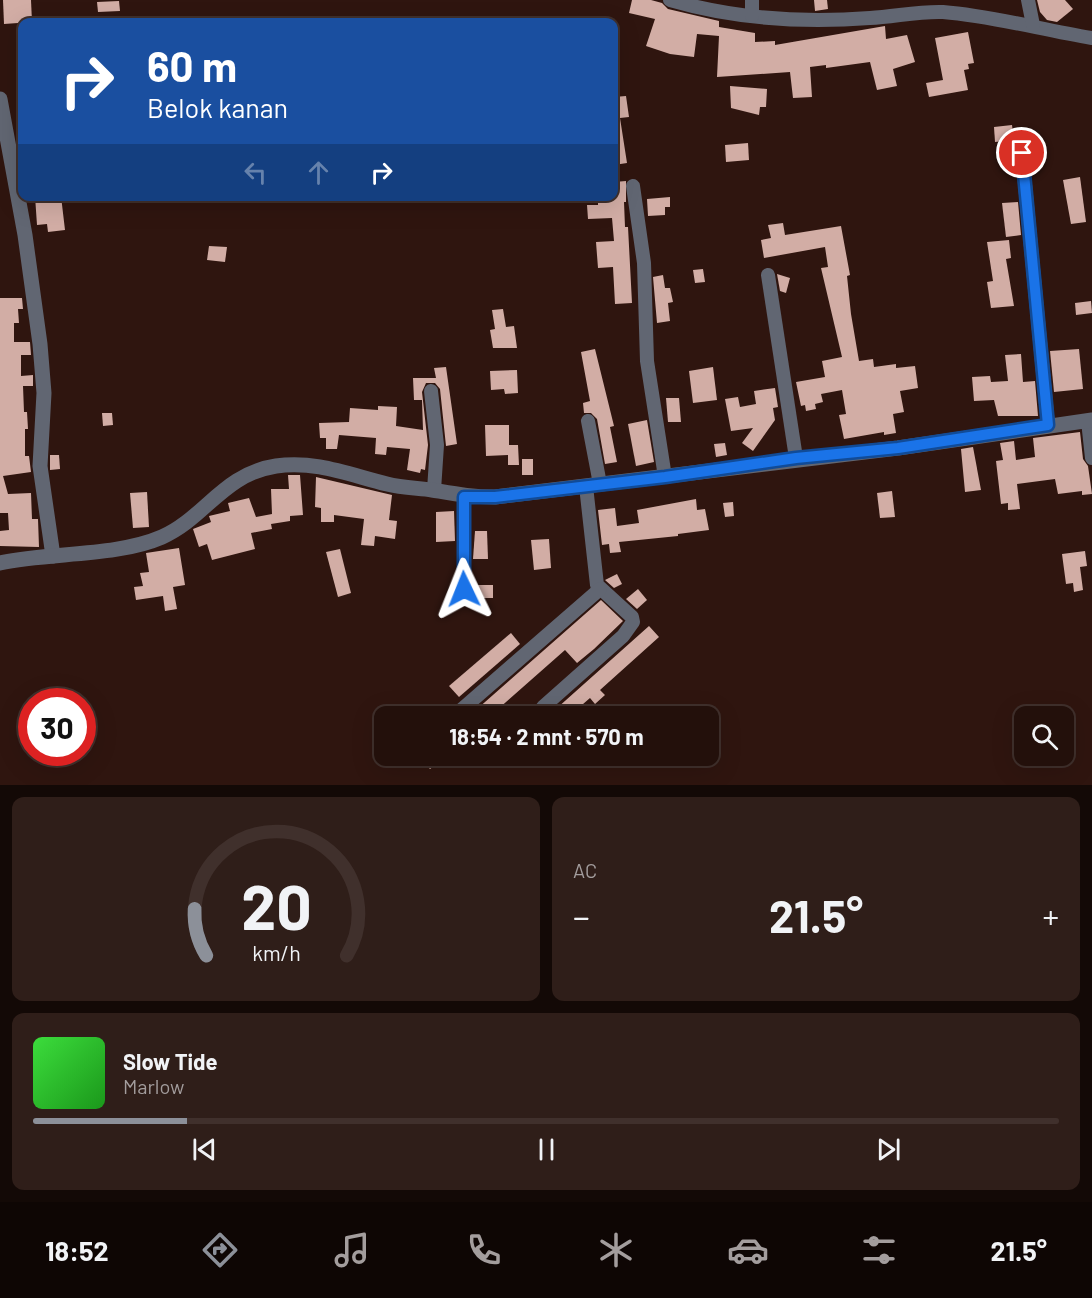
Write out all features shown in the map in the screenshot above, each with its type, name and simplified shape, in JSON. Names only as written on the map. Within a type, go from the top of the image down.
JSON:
[{"type":"street","points":[[670,0],[704,9],[802,21],[941,12],[1033,25],[1092,38]]},
{"type":"street","points":[[752,0],[752,16]]},
{"type":"street","points":[[1028,0],[1033,25]]},
{"type":"street","points":[[0,99],[18,197]]},
{"type":"street","points":[[1022,153],[1048,425]]},
{"type":"street","points":[[633,186],[644,263],[647,361],[665,477]]},
{"type":"street","points":[[19,201],[40,344],[44,393],[40,466],[53,556]]},
{"type":"street","points":[[768,275],[796,458]]},
{"type":"street","points":[[431,391],[437,445],[434,490]]},
{"type":"street","points":[[0,563],[138,545],[162,537],[179,527],[233,482],[260,470],[277,466],[327,468],[388,484],[434,490],[464,497],[495,497],[665,477],[796,458],[898,448],[1048,425],[1090,421],[1092,458]]},
{"type":"street","points":[[544,706],[631,627],[632,617],[600,589],[596,577],[588,422]]},
{"type":"street","points":[[464,497],[464,589]]},
{"type":"street","points":[[466,706],[600,589]]},
{"type":"building","points":[[3,0],[31,0],[32,18],[18,18],[18,23],[4,24]]},
{"type":"building","points":[[632,0],[651,0],[662,3],[668,9],[719,21],[719,27],[755,33],[755,42],[775,41],[775,45],[885,26],[886,39],[907,35],[915,62],[893,69],[897,86],[877,90],[870,62],[826,68],[826,65],[810,67],[812,97],[793,98],[790,72],[717,77],[719,36],[697,34],[694,57],[670,54],[646,46],[655,19],[629,13]]},
{"type":"building","points":[[814,0],[827,0],[828,9],[815,11]]},
{"type":"building","points":[[1037,0],[1065,0],[1073,9],[1057,22],[1047,20],[1040,12]]},
{"type":"building","points":[[119,1],[120,11],[98,12],[97,2]]},
{"type":"building","points":[[968,32],[974,63],[968,64],[969,69],[964,70],[968,90],[929,97],[926,83],[943,80],[935,38]]},
{"type":"building","points":[[730,86],[767,89],[766,107],[760,107],[759,115],[731,108]]},
{"type":"building","points":[[626,96],[629,117],[620,118],[627,163],[618,164],[618,97]]},
{"type":"building","points":[[1012,125],[1014,140],[995,142],[994,127]]},
{"type":"building","points":[[748,143],[749,160],[726,162],[725,145]]},
{"type":"building","points":[[1080,177],[1086,222],[1071,224],[1063,180]]},
{"type":"building","points":[[626,181],[625,227],[628,227],[632,303],[615,304],[613,267],[598,268],[596,242],[614,241],[612,218],[588,219],[587,205],[598,205],[598,201],[618,201],[618,182]]},
{"type":"building","points":[[670,197],[670,207],[665,207],[665,215],[648,216],[647,199]]},
{"type":"building","points":[[35,201],[62,201],[65,230],[48,232],[47,224],[37,225]]},
{"type":"building","points":[[1018,202],[1021,235],[1006,237],[1002,203]]},
{"type":"building","points":[[783,223],[785,235],[841,226],[850,275],[847,276],[859,361],[873,359],[874,367],[896,364],[896,368],[915,366],[918,388],[900,391],[904,412],[893,414],[896,433],[884,435],[884,432],[844,439],[839,415],[846,414],[842,390],[821,394],[823,402],[815,404],[816,409],[806,411],[805,405],[801,406],[796,382],[825,377],[822,361],[842,357],[821,268],[828,267],[825,247],[764,258],[761,240],[771,238],[768,225]]},
{"type":"building","points":[[1009,240],[1011,258],[1006,259],[1014,306],[991,308],[987,282],[993,281],[987,242]]},
{"type":"building","points":[[209,246],[227,247],[225,262],[207,260]]},
{"type":"building","points":[[703,269],[705,282],[695,283],[693,270]]},
{"type":"building","points":[[777,274],[790,278],[786,293],[780,291]]},
{"type":"building","points":[[663,275],[665,288],[670,288],[673,302],[668,303],[670,321],[657,323],[653,277]]},
{"type":"building","points":[[0,298],[22,298],[23,309],[18,309],[19,323],[14,323],[14,342],[30,342],[31,355],[21,355],[21,376],[33,375],[33,386],[23,386],[24,412],[27,412],[28,429],[25,429],[25,456],[29,456],[31,472],[3,476],[8,494],[31,493],[32,519],[38,519],[39,547],[0,546],[0,531],[9,530],[8,513],[0,513]]},
{"type":"building","points":[[1091,301],[1092,313],[1076,315],[1075,303]]},
{"type":"building","points":[[503,309],[506,327],[514,326],[517,348],[493,348],[490,330],[495,329],[492,310]]},
{"type":"building","points":[[595,349],[614,426],[610,427],[617,462],[605,464],[597,419],[591,413],[584,413],[583,403],[590,401],[581,352]]},
{"type":"building","points":[[1079,349],[1083,389],[1054,392],[1050,351]]},
{"type":"building","points":[[1021,354],[1023,382],[1035,381],[1038,416],[998,416],[994,400],[974,401],[972,377],[990,376],[991,382],[1008,381],[1005,355]]},
{"type":"building","points":[[446,367],[457,444],[446,446],[440,389],[435,383],[426,383],[422,392],[428,445],[425,470],[421,469],[420,473],[407,470],[410,449],[387,447],[386,455],[375,454],[376,438],[339,435],[337,449],[326,449],[326,438],[320,438],[319,423],[349,422],[350,408],[378,410],[378,406],[397,407],[396,426],[423,430],[422,400],[414,400],[413,378],[436,378],[434,368]]},
{"type":"building","points":[[713,367],[717,400],[693,403],[689,371]]},
{"type":"building","points":[[517,370],[518,393],[505,394],[504,389],[491,390],[490,371]]},
{"type":"building","points":[[775,388],[778,407],[773,408],[775,420],[753,451],[742,443],[753,428],[731,431],[725,399],[738,397],[740,407],[756,404],[754,391]]},
{"type":"building","points":[[666,398],[679,398],[681,422],[668,422]]},
{"type":"building","points":[[102,413],[112,413],[113,425],[103,426]]},
{"type":"building","points":[[647,420],[654,462],[636,466],[628,424]]},
{"type":"building","points":[[485,425],[509,425],[509,445],[518,445],[519,465],[508,465],[508,455],[486,456]]},
{"type":"building","points":[[1080,432],[1083,459],[1088,466],[1092,494],[1082,495],[1082,491],[1058,494],[1055,479],[1017,484],[1020,509],[1008,510],[1008,503],[1001,504],[996,461],[1003,460],[1000,443],[1014,441],[1016,460],[1035,457],[1033,438]]},
{"type":"building","points":[[725,443],[727,455],[716,457],[714,444]]},
{"type":"building","points":[[973,447],[981,490],[965,492],[961,449]]},
{"type":"building","points":[[50,455],[59,455],[60,469],[50,470]]},
{"type":"building","points":[[522,459],[533,459],[533,475],[522,475]]},
{"type":"building","points":[[288,475],[300,475],[303,515],[290,516],[290,521],[271,524],[272,529],[251,533],[255,549],[212,560],[207,544],[199,547],[193,529],[211,522],[209,516],[230,511],[228,503],[249,498],[256,517],[272,514],[271,489],[289,489]]},
{"type":"building","points":[[316,477],[392,495],[389,520],[397,521],[395,539],[375,536],[374,546],[361,545],[364,519],[334,515],[334,522],[321,522],[321,508],[315,507]]},
{"type":"building","points":[[892,491],[895,517],[880,518],[877,493]]},
{"type":"building","points":[[147,492],[149,527],[133,528],[130,493]]},
{"type":"building","points":[[696,499],[697,510],[705,509],[709,530],[678,534],[678,536],[619,542],[621,552],[610,553],[609,544],[602,545],[598,510],[615,508],[617,526],[639,523],[637,510]]},
{"type":"building","points":[[733,502],[734,516],[725,517],[723,503]]},
{"type":"building","points":[[454,511],[455,541],[436,542],[436,512]]},
{"type":"building","points":[[475,531],[487,531],[488,559],[473,559]]},
{"type":"building","points":[[549,539],[551,568],[534,570],[531,540]]},
{"type":"building","points":[[179,548],[185,585],[173,587],[177,609],[165,611],[163,596],[136,600],[134,587],[143,586],[140,573],[149,572],[146,553]]},
{"type":"building","points":[[340,549],[351,593],[338,597],[326,552]]},
{"type":"building","points":[[1085,551],[1087,566],[1080,567],[1083,590],[1074,592],[1073,583],[1066,584],[1062,554]]},
{"type":"building","points":[[617,574],[622,584],[614,588],[605,580]]},
{"type":"building","points":[[476,585],[493,585],[493,598],[475,598]]},
{"type":"building","points":[[638,589],[647,600],[637,609],[626,599]]},
{"type":"building","points":[[601,600],[623,621],[577,663],[565,650],[501,706],[481,706]]},
{"type":"building","points":[[649,626],[659,637],[600,690],[605,695],[595,704],[590,698],[581,706],[559,706]]},
{"type":"building","points":[[511,633],[520,644],[459,697],[449,686]]},
{"type":"route","points":[[464,589],[462,546],[464,497],[495,497],[665,477],[796,458],[898,448],[1048,425],[1022,153]]}]
